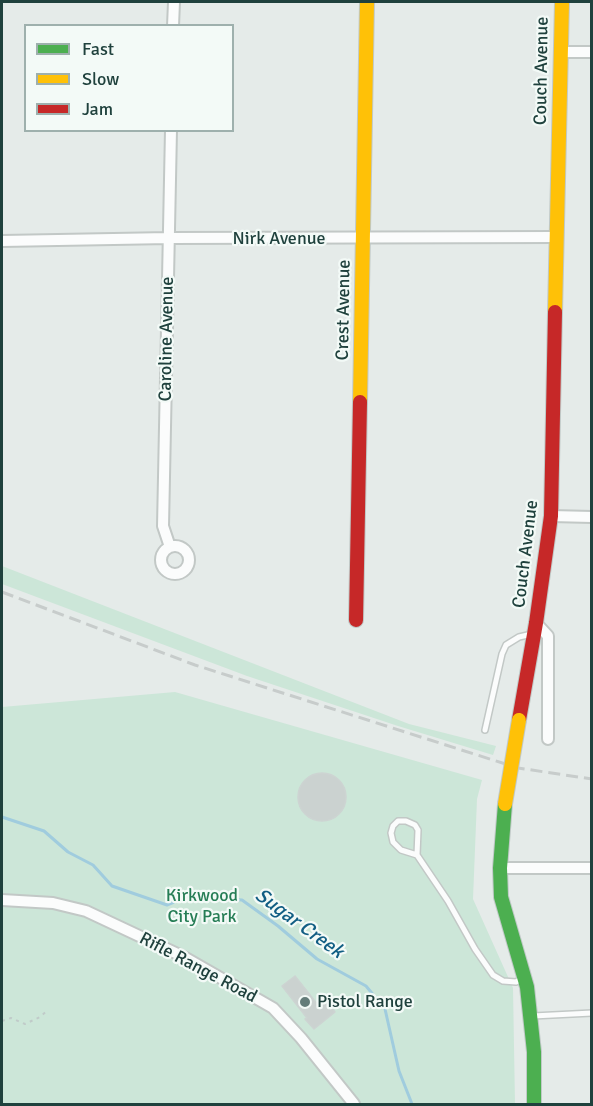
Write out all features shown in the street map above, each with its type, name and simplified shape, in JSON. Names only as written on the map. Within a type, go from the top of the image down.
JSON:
[{"type":"street","points":[[173,24],[174,2]]},
{"type":"street","name":"Crest Avenue","points":[[357,620],[367,2]]},
{"type":"street","name":"Couch Avenue","points":[[534,1104],[531,1016],[524,977],[501,897],[500,868],[505,804],[535,628],[551,516],[562,2]]},
{"type":"street","points":[[561,52],[591,52]]},
{"type":"street","name":"Caroline Avenue","points":[[170,547],[163,526],[171,132]]},
{"type":"street","name":"Nirk Avenue","points":[[2,241],[557,237]]},
{"type":"street","points":[[551,516],[591,517]]},
{"type":"street","points":[[535,628],[548,636],[548,739]]},
{"type":"street","points":[[500,868],[591,868]]},
{"type":"street","name":"Rifle Range Road","points":[[2,900],[53,903],[86,911],[194,962],[273,1008],[301,1038],[354,1104]]},
{"type":"lane","points":[[486,730],[495,683],[506,645],[535,628]]},
{"type":"lane","points":[[417,855],[401,850],[393,842],[391,833],[398,821],[406,821],[415,825],[418,830],[417,855],[493,975],[503,981],[516,982],[524,977]]},
{"type":"lane","points":[[531,1016],[591,1013]]},
{"type":"path","points":[[2,1021],[11,1018],[25,1024],[40,1017],[48,1010]]},
{"type":"green space","points":[[2,566],[409,724],[496,746],[493,755],[247,676],[2,584]]},
{"type":"green space","name":"Kirkwood City Park","points":[[175,692],[482,780],[477,799],[473,899],[513,988],[515,1104],[2,1104],[2,707]]},
{"type":"building","points":[[322,773],[339,780],[346,797],[339,814],[322,821],[305,814],[298,797],[305,780]]},
{"type":"building","name":"Pistol Range","points":[[295,976],[318,1005],[325,1000],[335,1012],[314,1029],[282,986]]},
{"type":"waterway","name":"Sugar Creek","points":[[2,817],[44,831],[68,852],[93,865],[112,886],[167,905],[188,896],[242,900],[278,926],[317,959],[366,986],[385,1009],[399,1071],[412,1104]]},
{"type":"railway","points":[[2,592],[195,665],[518,768],[592,779]]},
{"type":"traffic: fast","points":[[505,804],[500,868],[501,897],[527,987],[534,1052],[534,1104]]},
{"type":"traffic: slow","points":[[360,402],[367,2]]},
{"type":"traffic: slow","points":[[555,312],[562,2]]},
{"type":"traffic: slow","points":[[505,804],[519,720]]},
{"type":"traffic: jam","points":[[519,720],[551,516],[555,312]]},
{"type":"traffic: jam","points":[[356,620],[360,402]]},
{"type":"place","name":"Pistol Range","points":[[305,1002]]}]
